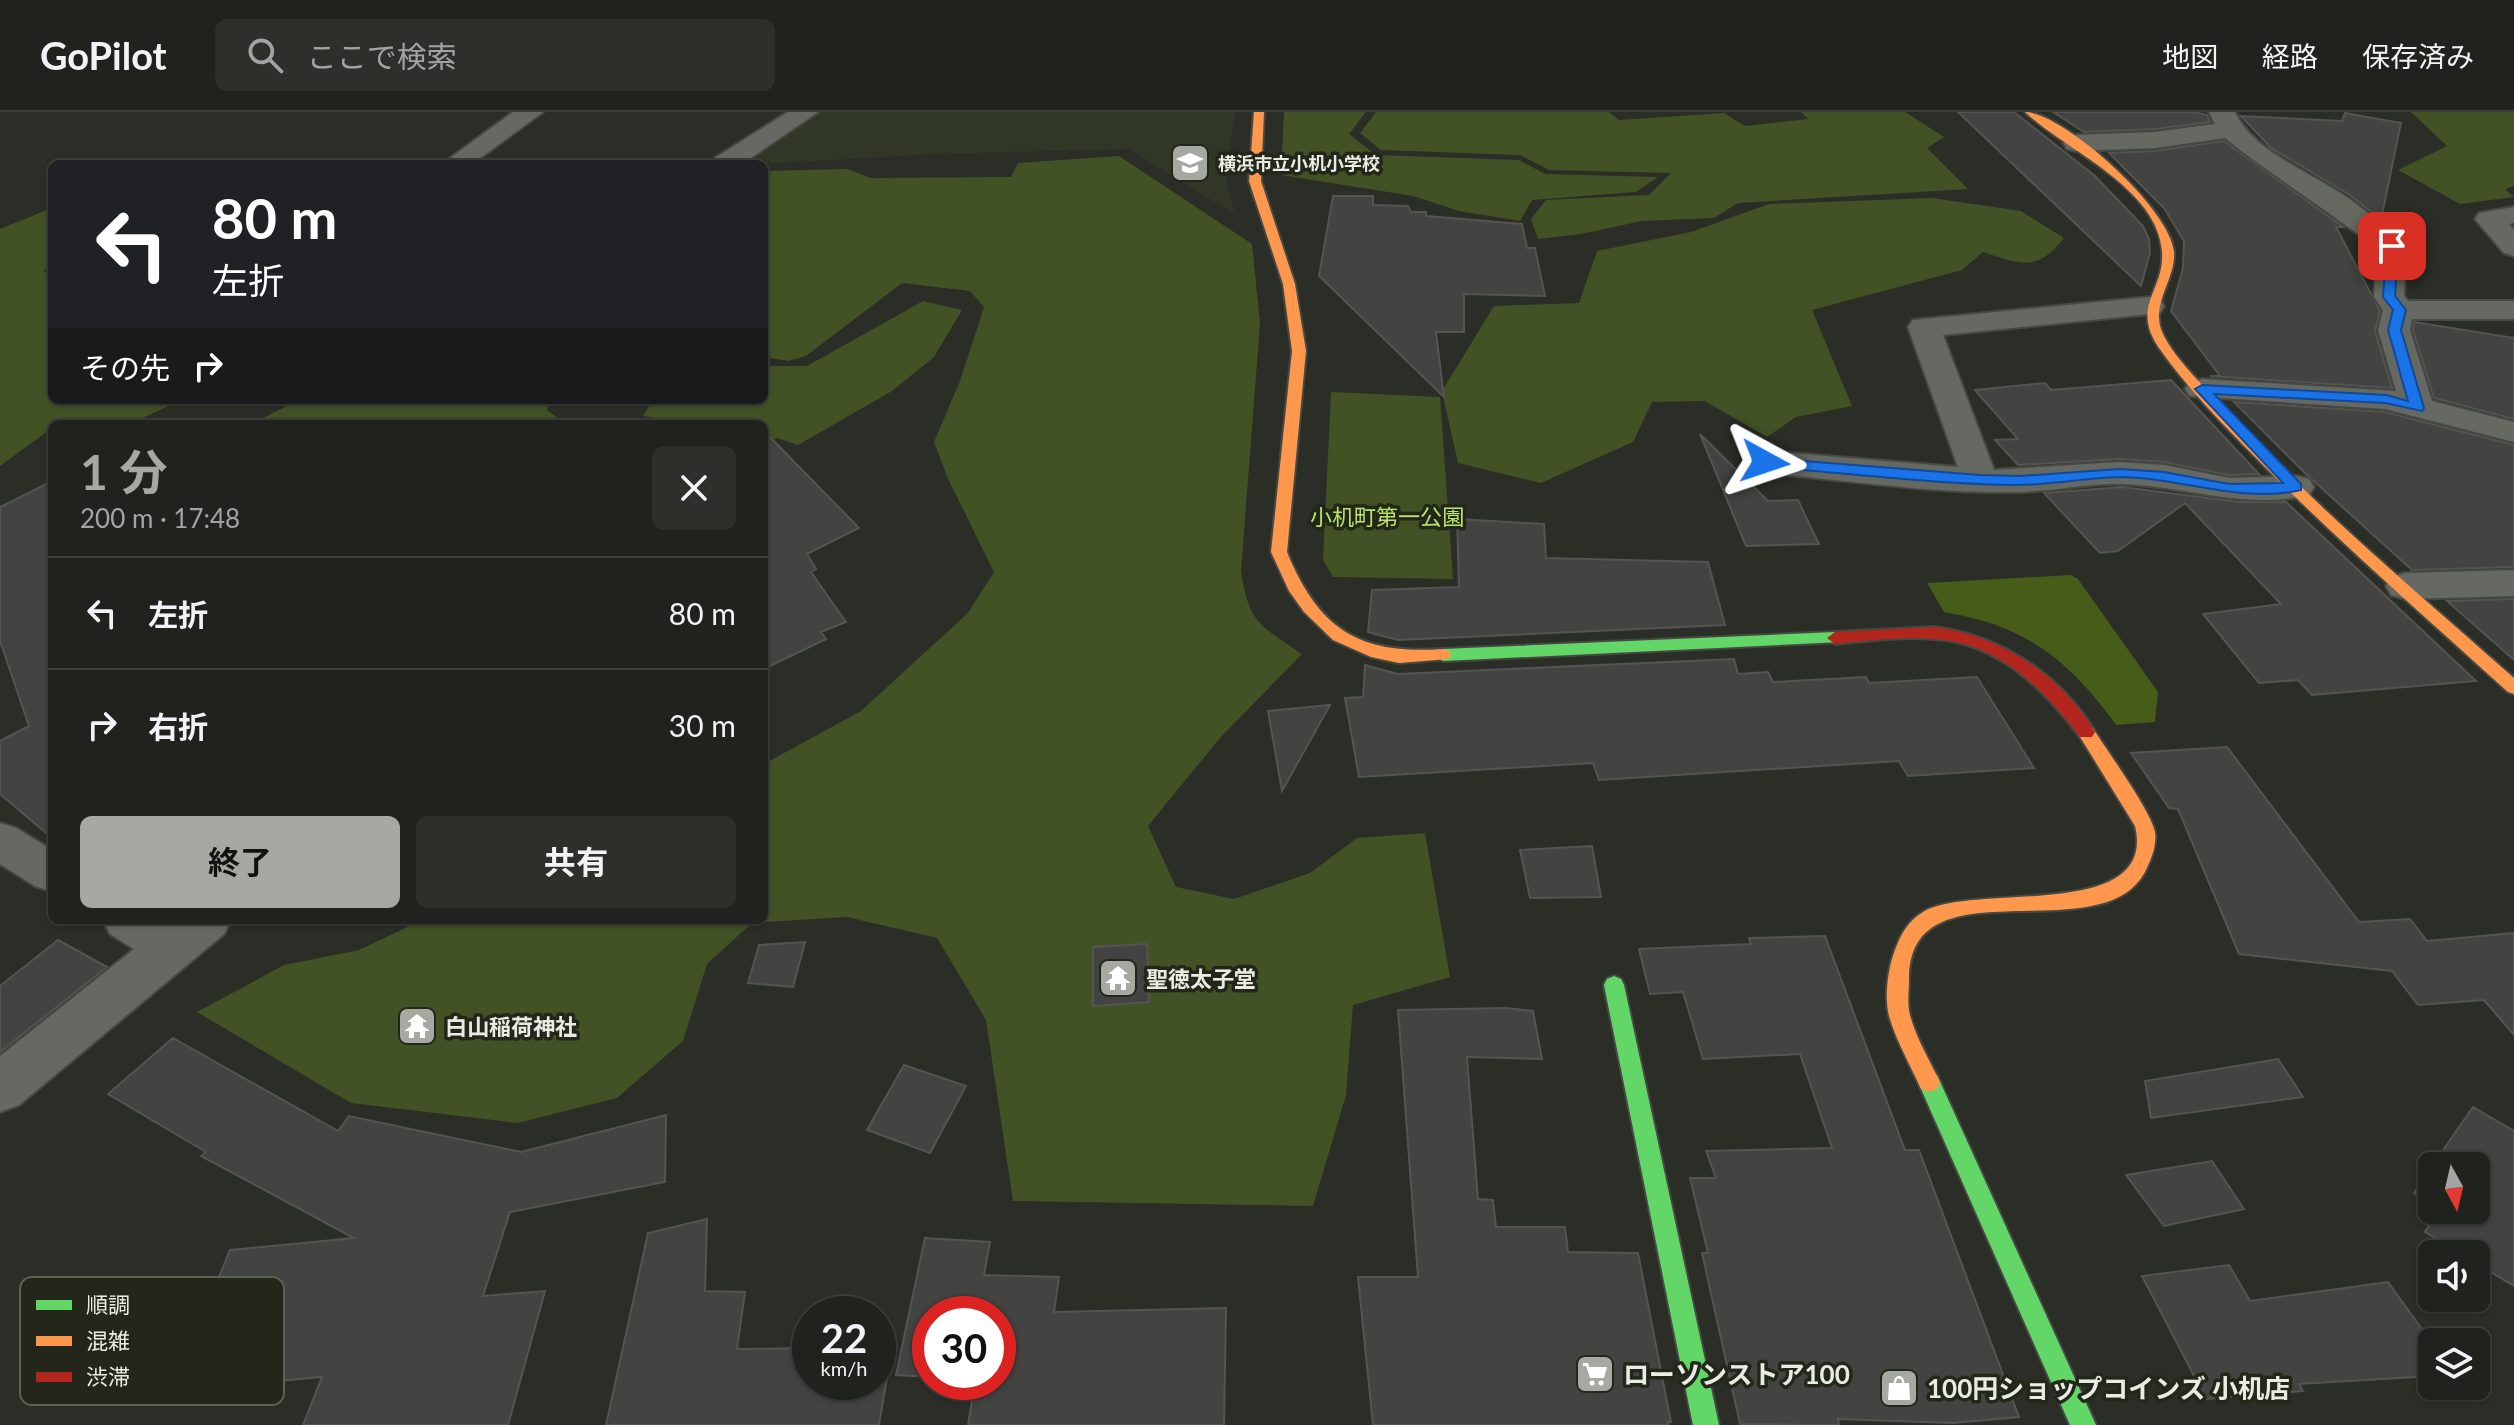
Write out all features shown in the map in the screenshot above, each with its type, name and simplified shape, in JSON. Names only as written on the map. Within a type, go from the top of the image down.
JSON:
[{"type":"street","points":[[461,160],[530,112]]},
{"type":"street","points":[[730,160],[805,112]]},
{"type":"street","points":[[1259,112],[1255,181],[1289,284],[1299,351],[1279,552],[1287,577],[1299,597],[1324,624],[1354,644],[1398,657],[1937,633],[1965,637],[2028,667],[2060,695],[2144,826],[2146,850],[2137,871],[2122,889],[2096,898],[1956,908],[1923,919],[1908,939],[1898,964],[1895,985],[1899,1014],[2083,1425]]},
{"type":"street","points":[[2030,112],[2076,143],[2148,210],[2166,238],[2166,263],[2149,306],[2152,329],[2202,389],[2296,487],[2514,688]]},
{"type":"street","points":[[2076,143],[2155,140],[2226,121],[2282,171],[2336,202],[2392,246],[2389,297],[2399,310]]},
{"type":"street","points":[[2514,215],[2489,219],[2514,247]]},
{"type":"street","points":[[1980,480],[1924,327],[2149,306]]},
{"type":"street","points":[[2399,310],[2514,310]]},
{"type":"street","points":[[2399,310],[2394,330],[2417,408]]},
{"type":"street","points":[[2202,389],[2386,399],[2514,432]]},
{"type":"street","points":[[1765,462],[1980,480],[2020,481],[2119,473],[2164,476],[2229,489],[2296,487]]},
{"type":"street","points":[[2405,586],[2514,583]]},
{"type":"street","points":[[0,841],[48,871]]},
{"type":"street","points":[[145,924],[189,934]]},
{"type":"street","points":[[0,1088],[189,934]]},
{"type":"street","points":[[1614,985],[1706,1425]]},
{"type":"shaded area","name":"横浜市立小机小学校","points":[[815,112],[1235,112],[1226,182],[1236,215],[1128,149],[936,154],[768,164],[768,160],[739,160]]},
{"type":"shaded area","points":[[2071,575],[2078,579],[2158,692],[2155,722],[2116,725],[2081,682],[2043,649],[1998,626],[1944,612],[1927,583]]},
{"type":"green space","points":[[1284,112],[1366,112],[1349,134],[1376,155],[1519,160],[1545,174],[1658,177],[1636,192],[1532,200],[1520,221],[1459,211],[1413,196],[1281,175]]},
{"type":"green space","points":[[1376,112],[1609,112],[1619,120],[1724,113],[1745,126],[1808,119],[1801,112],[1905,112],[1944,137],[1927,148],[1968,189],[1738,203],[1714,218],[1642,221],[1581,234],[1538,239],[1531,219],[1546,200],[1649,195],[1671,173],[1549,170],[1520,155],[1381,150],[1360,133]]},
{"type":"green space","points":[[2411,112],[2514,112],[2514,186],[2505,189],[2514,197],[2460,204],[2398,170],[2447,146]]},
{"type":"green space","points":[[1119,156],[1252,244],[1260,323],[1241,571],[1248,602],[1259,622],[1302,654],[1219,739],[1148,826],[1176,887],[1234,899],[1310,873],[1357,838],[1425,833],[1450,977],[1353,1005],[1346,1095],[1313,1206],[1013,1201],[986,1020],[937,938],[847,917],[768,922],[768,762],[861,711],[968,613],[994,572],[948,479],[934,442],[960,381],[984,307],[970,291],[902,283],[806,356],[788,361],[768,358],[768,171],[847,169],[871,178],[1011,177],[1018,163]]},
{"type":"green space","points":[[1932,198],[2021,211],[2064,238],[2045,257],[2036,261],[2018,262],[1983,252],[1962,270],[1812,310],[1852,406],[1796,417],[1767,437],[1705,401],[1652,402],[1633,442],[1541,483],[1458,463],[1442,391],[1494,306],[1579,303],[1597,251],[1691,232],[1769,204]]},
{"type":"green space","points":[[48,210],[48,266],[44,272],[48,272],[48,404],[172,404],[138,420],[48,420],[48,431],[0,466],[0,229]]},
{"type":"green space","points":[[923,301],[962,310],[934,357],[892,391],[798,445],[777,438],[768,441],[768,420],[669,420],[643,416],[650,404],[768,404],[768,366],[807,366]]},
{"type":"green space","name":"小机町第一公園","points":[[1331,392],[1440,397],[1453,579],[1333,577],[1323,560]]},
{"type":"green space","points":[[290,404],[549,404],[547,410],[560,420],[260,420]]},
{"type":"green space","points":[[414,924],[751,924],[707,964],[683,1041],[617,1098],[518,1123],[351,1103],[197,1012],[284,965],[359,950]]},
{"type":"building","points":[[1958,112],[2014,112],[2095,176],[2143,226],[2149,239],[2150,253],[2141,286]]},
{"type":"building","points":[[2053,112],[2194,112],[2207,115],[2210,122],[2155,129],[2084,132]]},
{"type":"building","points":[[2345,113],[2401,123],[2381,220],[2350,195],[2271,148],[2241,116],[2342,121]]},
{"type":"building","points":[[2224,141],[2343,227],[2336,227],[2380,311],[2375,331],[2392,388],[2210,376],[2220,376],[2171,311],[2183,268],[2184,241],[2164,208],[2109,153],[2155,151]]},
{"type":"building","points":[[1333,196],[1373,196],[1373,205],[1408,206],[1411,212],[1426,212],[1426,216],[1522,224],[1527,248],[1535,248],[1545,296],[1464,294],[1464,332],[1436,332],[1444,397],[1319,276]]},
{"type":"building","points":[[2414,322],[2514,338],[2514,419],[2434,398],[2413,330]]},
{"type":"building","points":[[2171,380],[2259,474],[2229,475],[2164,462],[2119,459],[2018,465],[1995,440],[2018,439],[1975,390],[2045,383],[2051,390]]},
{"type":"building","points":[[2234,402],[2385,412],[2514,445],[2514,567],[2412,570],[2306,474]]},
{"type":"building","points":[[1700,434],[1768,501],[1798,500],[1819,544],[1746,546]]},
{"type":"building","points":[[768,435],[859,528],[807,554],[816,569],[811,572],[846,622],[821,632],[826,639],[768,667]]},
{"type":"building","points":[[48,483],[48,835],[0,794],[0,741],[29,726],[0,641],[0,507]]},
{"type":"building","points":[[2122,487],[2239,502],[2286,502],[2476,681],[2312,695],[2298,680],[2259,683],[2203,614],[2281,604],[2185,503],[2118,551],[2100,553],[2044,493]]},
{"type":"building","points":[[1457,519],[1544,524],[1546,558],[1708,562],[1725,625],[1398,640],[1368,632],[1372,590],[1459,587]]},
{"type":"building","points":[[2514,599],[2514,660],[2447,601]]},
{"type":"building","points":[[1734,659],[1738,674],[1768,672],[1773,682],[1866,677],[1869,683],[1977,677],[2034,768],[1908,776],[1899,761],[1599,780],[1593,763],[1359,777],[1345,698],[1363,697],[1365,665],[1398,674]]},
{"type":"building","points":[[1330,705],[1282,791],[1268,711]]},
{"type":"building","points":[[2227,747],[2359,922],[2410,919],[2427,941],[2514,933],[2514,1035],[2484,1000],[2418,1005],[2392,971],[2239,954],[2178,809],[2169,808],[2131,753]]},
{"type":"building","points":[[1592,846],[1601,897],[1530,898],[1520,850]]},
{"type":"building","points":[[1825,936],[1905,1150],[1919,1150],[2019,1417],[1953,1423],[1838,1419],[1839,1425],[1740,1424],[1702,1253],[1708,1253],[1690,1178],[1716,1178],[1706,1151],[1832,1148],[1800,1054],[1703,1059],[1683,992],[1650,994],[1639,949],[1751,944],[1749,938]]},
{"type":"building","points":[[58,940],[107,967],[0,1052],[0,986]]},
{"type":"building","points":[[805,942],[793,987],[748,983],[759,945]]},
{"type":"building","points":[[1147,944],[1149,1002],[1093,1006],[1093,947]]},
{"type":"building","points":[[1507,1008],[1533,1011],[1542,1059],[1467,1057],[1478,1199],[1493,1200],[1496,1227],[1565,1227],[1568,1252],[1638,1253],[1671,1422],[1668,1422],[1669,1425],[1373,1425],[1358,1277],[1418,1277],[1398,1010]]},
{"type":"building","points":[[173,1038],[338,1131],[349,1116],[521,1152],[666,1115],[665,1182],[510,1212],[483,1296],[545,1291],[508,1425],[303,1425],[322,1377],[284,1381],[284,1277],[219,1277],[230,1250],[354,1238],[201,1156],[206,1152],[108,1094]]},
{"type":"building","points":[[2278,1059],[2303,1097],[2151,1118],[2145,1081]]},
{"type":"building","points":[[904,1065],[966,1086],[930,1153],[867,1130]]},
{"type":"building","points":[[2473,1107],[2514,1131],[2514,1286],[2490,1271],[2490,1240],[2438,1240],[2425,1232],[2430,1224],[2490,1224],[2490,1152],[2442,1152]]},
{"type":"building","points":[[2212,1161],[2244,1209],[2164,1226],[2126,1175]]},
{"type":"building","points":[[707,1219],[705,1291],[745,1292],[737,1349],[792,1348],[792,1400],[883,1400],[879,1425],[606,1425],[648,1233]]},
{"type":"building","points":[[925,1238],[990,1242],[984,1275],[1059,1277],[1054,1312],[1226,1308],[1224,1425],[968,1425],[972,1400],[1016,1400],[1016,1296],[913,1296]]},
{"type":"building","points":[[2229,1265],[2250,1301],[2388,1282],[2421,1328],[2418,1328],[2418,1377],[2299,1384],[2303,1391],[2206,1399],[2142,1276]]},
{"type":"building","points":[[912,1299],[912,1376],[896,1375]]},
{"type":"traffic: fast","points":[[1443,655],[1835,638]]},
{"type":"traffic: fast","points":[[1614,985],[1706,1425]]},
{"type":"traffic: fast","points":[[1929,1082],[2083,1425]]},
{"type":"traffic: slow","points":[[1259,112],[1255,181],[1289,284],[1299,351],[1279,552],[1297,591],[1309,608],[1339,636],[1377,653],[1404,657],[1443,655]]},
{"type":"traffic: slow","points":[[2030,112],[2091,154],[2152,211],[2163,231],[2168,251],[2167,265],[2152,310],[2153,321],[2166,348],[2205,395],[2333,525],[2514,688]]},
{"type":"traffic: slow","points":[[1929,1082],[1899,1014],[1899,966],[1911,935],[1931,917],[1959,908],[2064,902],[2100,895],[2122,885],[2138,867],[2146,842],[2144,826],[2086,732]]},
{"type":"traffic: jam","points":[[1835,638],[1935,633],[1981,643],[2002,653],[2040,680],[2086,732]]},
{"type":"place","name":"横浜市立小机小学校","points":[[1190,163]]},
{"type":"place","name":"聖徳太子堂","points":[[1118,978]]},
{"type":"place","name":"白山稲荷神社","points":[[417,1026]]},
{"type":"place","name":"ローソンストア100","points":[[1595,1374]]},
{"type":"place","name":"100円ショップコインズ 小机店","points":[[1899,1388]]},
{"type":"route","points":[[1765,462],[1980,480],[2020,481],[2119,473],[2164,476],[2229,489],[2296,487],[2202,389],[2386,399],[2417,408],[2394,330],[2399,310],[2389,297],[2392,246]]}]
